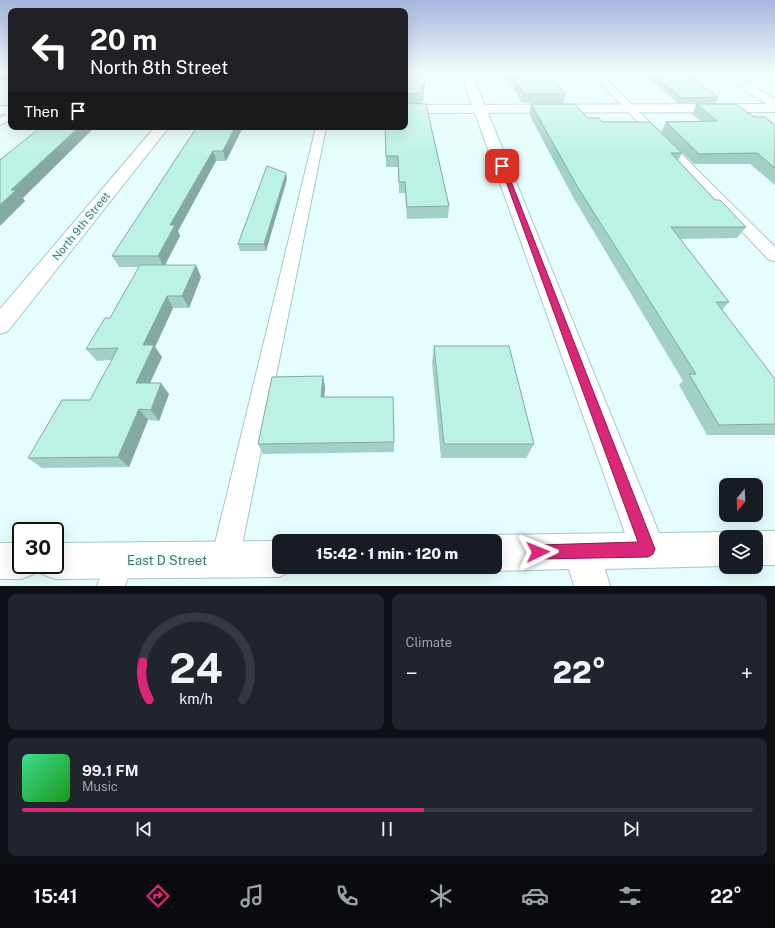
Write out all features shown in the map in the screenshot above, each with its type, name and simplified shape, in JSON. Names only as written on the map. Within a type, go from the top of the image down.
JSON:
[{"type":"street","points":[[477,101],[648,549]]},
{"type":"street","points":[[408,109],[775,108]]},
{"type":"street","name":"North 9th Street","points":[[0,325],[160,130]]},
{"type":"street","points":[[763,548],[775,548]]},
{"type":"street","points":[[502,553],[648,549],[719,549]]},
{"type":"street","points":[[582,551],[592,586]]},
{"type":"street","name":"East D Street","points":[[64,563],[116,573],[225,560],[272,559]]},
{"type":"street","points":[[0,561],[12,561]]},
{"type":"lane","points":[[623,101],[775,256]]},
{"type":"lane","points":[[225,560],[320,130]]},
{"type":"building","points":[[408,103],[426,104],[449,206],[407,207],[405,182],[399,182],[398,156],[386,156],[385,130],[408,130]]},
{"type":"building","points":[[531,104],[575,104],[587,118],[599,118],[602,122],[650,122],[682,153],[671,153],[715,200],[720,200],[746,227],[671,227],[729,302],[716,302],[775,379],[775,424],[719,425],[689,374],[696,374],[577,186]]},
{"type":"building","points":[[696,104],[736,104],[754,117],[765,117],[775,125],[775,168],[757,153],[699,154],[666,122],[717,121]]},
{"type":"building","points":[[37,130],[76,130],[11,190],[16,190],[0,205],[0,160]]},
{"type":"building","points":[[195,130],[234,130],[223,151],[213,151],[170,225],[175,225],[158,256],[112,256]]},
{"type":"building","points":[[267,166],[286,173],[264,244],[238,244]]},
{"type":"building","points":[[140,265],[196,265],[182,296],[167,296],[143,345],[154,345],[136,383],[161,383],[151,410],[139,409],[118,457],[28,458],[62,400],[90,400],[118,348],[86,349],[105,318],[110,318]]},
{"type":"building","points":[[434,346],[509,346],[534,444],[444,444]]},
{"type":"building","points":[[323,376],[321,397],[393,397],[394,442],[258,444],[272,377]]},
{"type":"route","points":[[502,166],[648,549],[538,552]]}]
